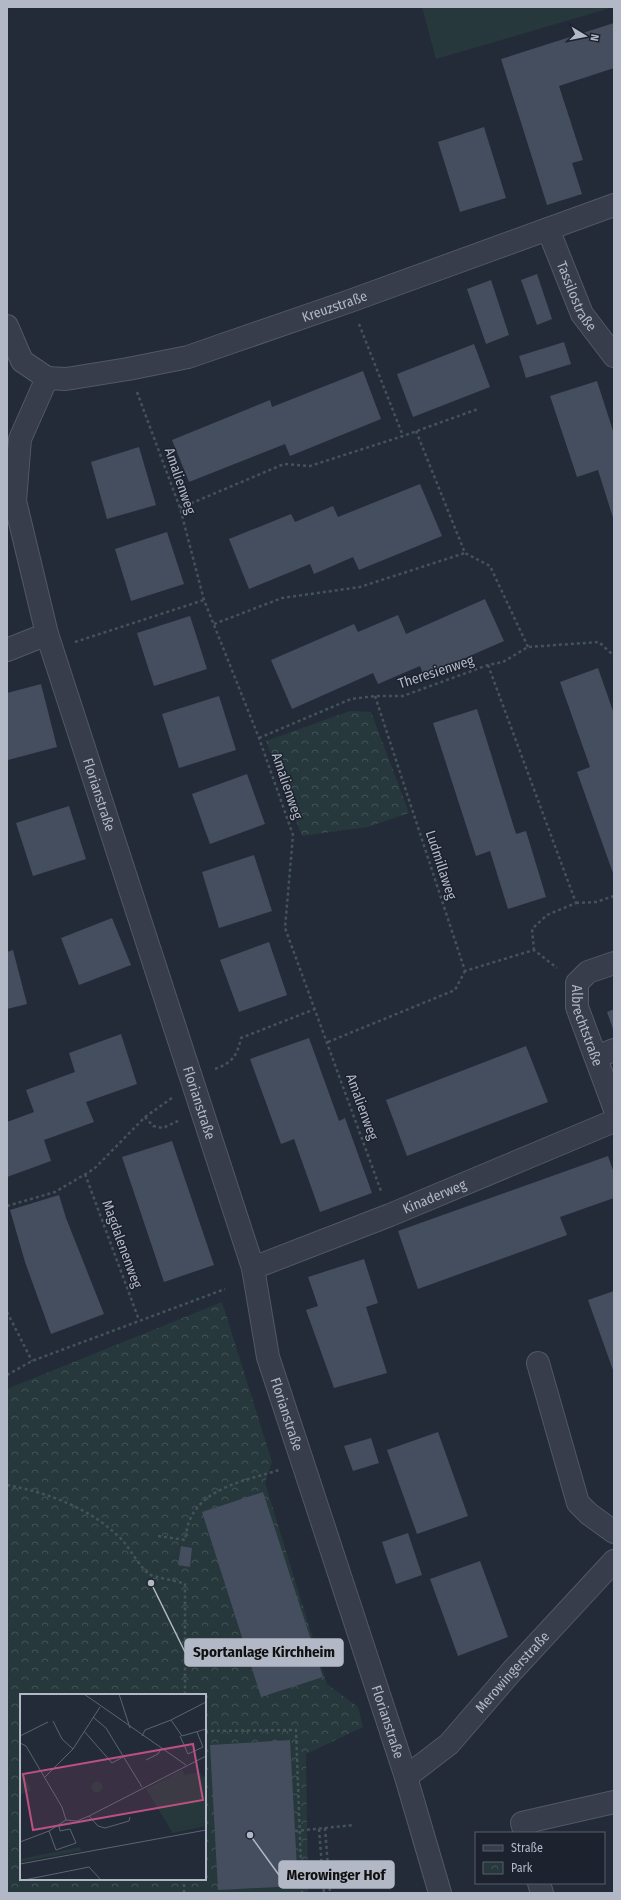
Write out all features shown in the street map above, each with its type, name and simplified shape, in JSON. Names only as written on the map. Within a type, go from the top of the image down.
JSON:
[{"type":"street","name":"Kreuzstraße","points":[[47,378],[66,379],[188,357],[350,302],[614,205]]},
{"type":"street","name":"Tassilostraße","points":[[548,229],[582,314],[614,356]]},
{"type":"street","points":[[7,326],[22,361],[47,378]]},
{"type":"street","name":"Florianstraße","points":[[47,378],[20,439],[16,501],[50,642],[188,1085],[253,1268],[268,1357],[406,1777],[440,1893]]},
{"type":"street","points":[[7,650],[50,642]]},
{"type":"street","name":"Albrechtstraße","points":[[614,963],[588,972],[577,983],[577,1007],[605,1054],[614,1107]]},
{"type":"street","name":"Kinaderweg","points":[[253,1268],[390,1215],[614,1121]]},
{"type":"street","points":[[538,1363],[578,1503],[614,1532]]},
{"type":"street","name":"Merowingerstraße","points":[[406,1777],[449,1744],[512,1671],[614,1561]]},
{"type":"street","points":[[525,1832],[522,1823],[614,1802]]},
{"type":"path","points":[[350,302],[403,436]]},
{"type":"path","name":"Amalienweg","points":[[128,369],[180,508],[204,600],[259,738],[293,835],[285,928],[328,1042],[390,1215]]},
{"type":"path","points":[[180,508],[284,464],[310,466],[403,436],[478,409]]},
{"type":"path","points":[[416,431],[465,553],[490,566],[528,647]]},
{"type":"path","points":[[214,624],[282,598],[360,587],[465,553]]},
{"type":"path","points":[[50,642],[204,600]]},
{"type":"path","name":"Theresienweg","points":[[259,738],[351,699],[375,696],[403,696],[488,665],[503,662],[528,647],[599,642],[614,656]]},
{"type":"path","points":[[488,665],[576,903]]},
{"type":"path","name":"Ludmillaweg","points":[[375,696],[464,971]]},
{"type":"path","points":[[577,983],[534,950],[532,929],[547,915],[576,903],[596,902],[614,896]]},
{"type":"path","points":[[328,1042],[455,990],[464,971],[534,950]]},
{"type":"path","points":[[7,1206],[55,1192],[94,1170],[145,1117],[188,1085],[223,1066],[237,1054],[241,1038],[315,1009]]},
{"type":"path","points":[[145,1117],[153,1126],[163,1128],[183,1120]]},
{"type":"path","name":"Magdalenenweg","points":[[85,1174],[140,1320]]},
{"type":"path","points":[[7,1374],[32,1361],[225,1289]]},
{"type":"path","points":[[7,1312],[32,1361]]},
{"type":"path","points":[[158,1536],[185,1540],[189,1521],[195,1510],[214,1492],[284,1468],[301,1459]]},
{"type":"path","points":[[7,1485],[31,1489],[68,1504],[100,1520],[123,1541],[150,1575],[185,1584],[184,1694]]},
{"type":"path","points":[[206,1731],[296,1730],[302,1893]]},
{"type":"path","points":[[295,1831],[354,1825]]},
{"type":"path","points":[[325,1828],[330,1893]]},
{"type":"path","points":[[319,1829],[324,1893]]},
{"type":"path","points":[[184,1880],[184,1893]]},
{"type":"green space","points":[[422,7],[614,7],[436,59]]},
{"type":"green space","points":[[350,711],[371,712],[409,813],[368,827],[302,836],[266,741]]},
{"type":"green space","points":[[222,1302],[272,1462],[265,1483],[327,1684],[358,1707],[363,1727],[306,1754],[308,1893],[7,1893],[7,1389]]},
{"type":"building","points":[[614,23],[614,68],[559,86],[583,160],[572,163],[582,194],[547,205],[501,59]]},
{"type":"building","points":[[484,127],[506,198],[460,212],[438,142]]},
{"type":"building","points":[[537,274],[552,319],[537,325],[521,280]]},
{"type":"building","points":[[491,280],[509,335],[486,344],[467,289]]},
{"type":"building","points":[[564,342],[571,364],[526,378],[519,356]]},
{"type":"building","points":[[474,344],[490,387],[413,417],[397,374]]},
{"type":"building","points":[[363,371],[381,419],[290,456],[285,444],[189,482],[172,440],[270,400],[272,407]]},
{"type":"building","points":[[597,381],[614,434],[614,521],[598,470],[577,477],[550,396]]},
{"type":"building","points":[[139,447],[156,505],[107,519],[91,462]]},
{"type":"building","points":[[420,484],[442,536],[359,570],[353,557],[314,574],[310,564],[249,589],[229,539],[291,514],[295,522],[333,506],[338,517]]},
{"type":"building","points":[[167,532],[184,584],[131,601],[115,549]]},
{"type":"building","points":[[485,599],[504,641],[424,676],[420,666],[378,684],[373,673],[292,709],[271,660],[354,624],[358,632],[398,615],[406,634]]},
{"type":"building","points":[[190,616],[207,669],[154,686],[137,633]]},
{"type":"building","points":[[598,668],[614,714],[614,876],[577,772],[590,767],[560,682]]},
{"type":"building","points":[[41,684],[57,747],[8,760],[7,693]]},
{"type":"building","points":[[219,696],[236,750],[179,768],[162,714]]},
{"type":"building","points":[[477,709],[516,834],[526,831],[546,897],[508,909],[490,851],[476,856],[433,723]]},
{"type":"building","points":[[247,774],[265,824],[210,844],[192,794]]},
{"type":"building","points":[[69,806],[86,859],[33,876],[16,823]]},
{"type":"building","points":[[254,855],[272,911],[219,928],[202,872]]},
{"type":"building","points":[[112,918],[131,965],[79,985],[61,938]]},
{"type":"building","points":[[269,942],[287,995],[239,1012],[220,960]]},
{"type":"building","points":[[13,950],[27,1004],[7,1009],[7,952]]},
{"type":"building","points":[[614,1009],[614,1032],[607,1012]]},
{"type":"building","points":[[121,1034],[137,1084],[86,1102],[94,1122],[44,1140],[51,1161],[7,1177],[7,1122],[34,1112],[26,1090],[75,1072],[69,1053]]},
{"type":"building","points":[[309,1038],[339,1121],[345,1118],[372,1193],[320,1212],[294,1139],[281,1144],[250,1059]]},
{"type":"building","points":[[526,1046],[548,1102],[407,1156],[386,1100]]},
{"type":"building","points":[[172,1141],[214,1265],[164,1282],[122,1157]]},
{"type":"building","points":[[608,1156],[614,1173],[614,1198],[560,1217],[567,1235],[418,1289],[398,1231]]},
{"type":"building","points":[[59,1195],[66,1218],[104,1314],[51,1334],[25,1262],[10,1210]]},
{"type":"building","points":[[364,1259],[378,1303],[366,1307],[387,1373],[334,1388],[306,1310],[318,1306],[308,1277]]},
{"type":"building","points":[[614,1291],[614,1373],[588,1300]]},
{"type":"building","points":[[438,1432],[468,1516],[417,1534],[387,1450]]},
{"type":"building","points":[[371,1438],[379,1463],[353,1471],[344,1446]]},
{"type":"building","points":[[263,1492],[323,1677],[261,1697],[202,1512]]},
{"type":"building","points":[[408,1533],[422,1575],[396,1584],[382,1542]]},
{"type":"building","points":[[181,1546],[192,1548],[190,1567],[178,1565]]},
{"type":"building","points":[[480,1561],[508,1637],[458,1656],[430,1579]]},
{"type":"building","points":[[290,1740],[298,1886],[218,1890],[210,1745]]},
{"type":"place","name":"Sportanlage Kirchheim","points":[[151,1583]]},
{"type":"place","name":"Merowinger Hof","points":[[250,1835]]}]
